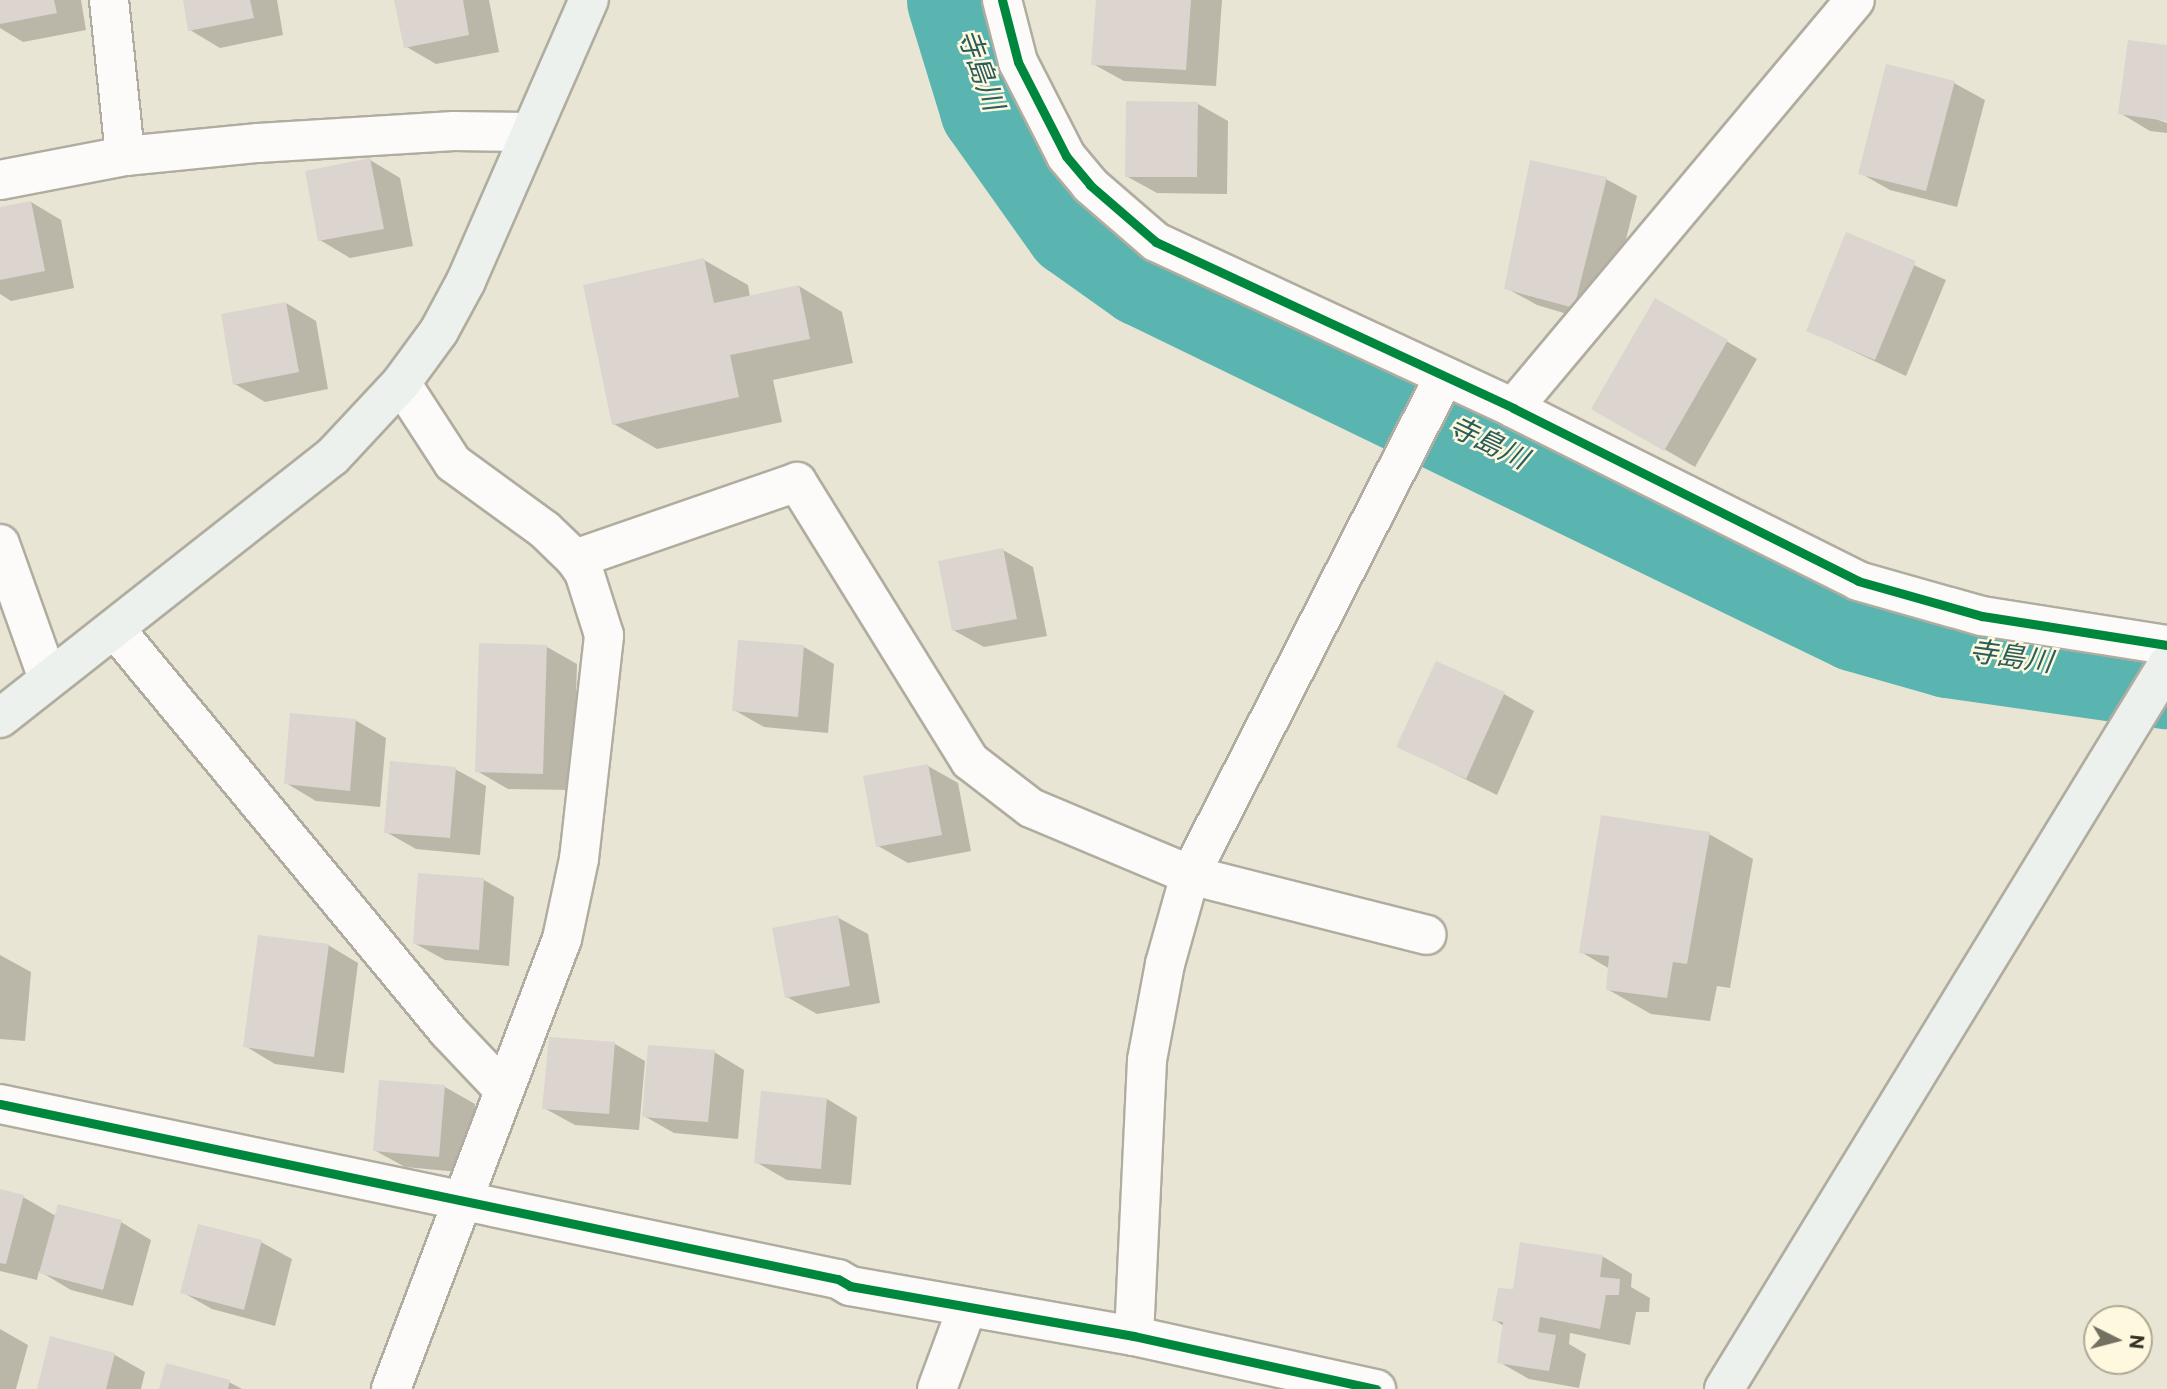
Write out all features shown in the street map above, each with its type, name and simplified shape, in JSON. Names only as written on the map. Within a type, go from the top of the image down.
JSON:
[{"type":"street","points":[[109,0],[125,156]]},
{"type":"street","points":[[0,718],[332,457],[401,383],[439,331],[466,281],[589,0]]},
{"type":"street","points":[[1002,0],[1018,62],[1037,107],[1066,156],[1124,216],[1156,242],[1432,398],[1513,408],[1868,585],[1982,616],[2167,645]]},
{"type":"street","points":[[1513,408],[1855,0]]},
{"type":"street","points":[[0,180],[125,156],[441,132],[529,132]]},
{"type":"street","points":[[391,1389],[503,1089],[555,965],[579,859],[604,635],[584,572],[575,559],[545,530],[453,463],[401,383]]},
{"type":"street","points":[[1133,1336],[1147,1060],[1165,964],[1190,875],[1432,398]]},
{"type":"street","points":[[575,559],[797,482],[971,761],[1031,808],[1190,875],[1427,935]]},
{"type":"street","points":[[0,544],[48,679]]},
{"type":"street","points":[[115,629],[448,1031],[503,1089]]},
{"type":"street","points":[[1724,1389],[2161,677]]},
{"type":"street","points":[[0,1104],[967,1308],[1133,1336],[1376,1389]]},
{"type":"street","points":[[937,1389],[967,1308]]},
{"type":"building","points":[[0,0],[54,0],[57,13],[0,24]]},
{"type":"building","points":[[183,0],[250,0],[254,18],[188,31]]},
{"type":"building","points":[[394,0],[463,0],[469,35],[404,48]]},
{"type":"building","points":[[1096,0],[1191,0],[1186,70],[1091,65]]},
{"type":"building","points":[[2128,40],[2167,45],[2167,121],[2118,114]]},
{"type":"building","points":[[1886,64],[1955,81],[1926,191],[1858,174]]},
{"type":"building","points":[[1126,101],[1198,102],[1197,177],[1125,177]]},
{"type":"building","points":[[370,158],[384,229],[318,241],[305,171]]},
{"type":"building","points":[[1530,160],[1607,177],[1574,308],[1504,289]]},
{"type":"building","points":[[31,201],[45,271],[0,280],[0,207]]},
{"type":"building","points":[[1846,232],[1916,261],[1875,360],[1806,331]]},
{"type":"building","points":[[704,258],[714,303],[799,285],[810,339],[730,355],[739,397],[612,425],[583,285]]},
{"type":"building","points":[[1655,298],[1728,340],[1664,451],[1591,409]]},
{"type":"building","points":[[286,302],[299,372],[233,385],[221,314]]},
{"type":"building","points":[[1003,548],[1017,619],[952,631],[938,561]]},
{"type":"building","points":[[738,640],[804,645],[798,717],[732,711]]},
{"type":"building","points":[[479,643],[547,645],[543,774],[475,772]]},
{"type":"building","points":[[1436,661],[1505,692],[1466,779],[1396,747]]},
{"type":"building","points":[[290,713],[356,719],[350,791],[284,784]]},
{"type":"building","points":[[390,761],[456,767],[450,838],[384,833]]},
{"type":"building","points":[[928,764],[942,835],[876,847],[863,776]]},
{"type":"building","points":[[1601,815],[1710,832],[1687,964],[1673,962],[1667,998],[1606,990],[1609,956],[1579,953]]},
{"type":"building","points":[[418,873],[484,878],[479,950],[413,944]]},
{"type":"building","points":[[838,915],[850,986],[785,998],[772,928]]},
{"type":"building","points":[[258,935],[329,944],[314,1057],[243,1047]]},
{"type":"building","points":[[549,1037],[615,1042],[609,1114],[542,1109]]},
{"type":"building","points":[[648,1045],[715,1050],[708,1122],[642,1117]]},
{"type":"building","points":[[379,1080],[445,1085],[439,1157],[373,1151]]},
{"type":"building","points":[[761,1091],[827,1098],[821,1169],[754,1163]]},
{"type":"building","points":[[0,1189],[24,1195],[6,1264],[0,1263]]},
{"type":"building","points":[[58,1204],[122,1220],[103,1290],[39,1273]]},
{"type":"building","points":[[198,1224],[262,1240],[244,1310],[180,1293]]},
{"type":"building","points":[[1520,1242],[1603,1255],[1600,1277],[1620,1279],[1619,1295],[1606,1295],[1600,1329],[1540,1317],[1538,1332],[1556,1335],[1549,1371],[1497,1363],[1503,1322],[1492,1321],[1498,1288],[1513,1289]]},
{"type":"building","points":[[50,1336],[115,1353],[106,1389],[37,1389]]},
{"type":"building","points":[[166,1363],[230,1380],[228,1389],[159,1389]]},
{"type":"waterway","name":"寺島川","points":[[958,0],[991,108],[1075,226],[1144,275],[1857,620],[1948,646],[2167,677]]},
{"type":"cycle path","points":[[1002,0],[1018,62],[1066,156],[1090,185],[1156,242],[1513,408],[1858,581],[1982,616],[2167,645]]},
{"type":"cycle path","points":[[0,1104],[838,1279],[850,1286],[1134,1336],[1376,1389]]}]
